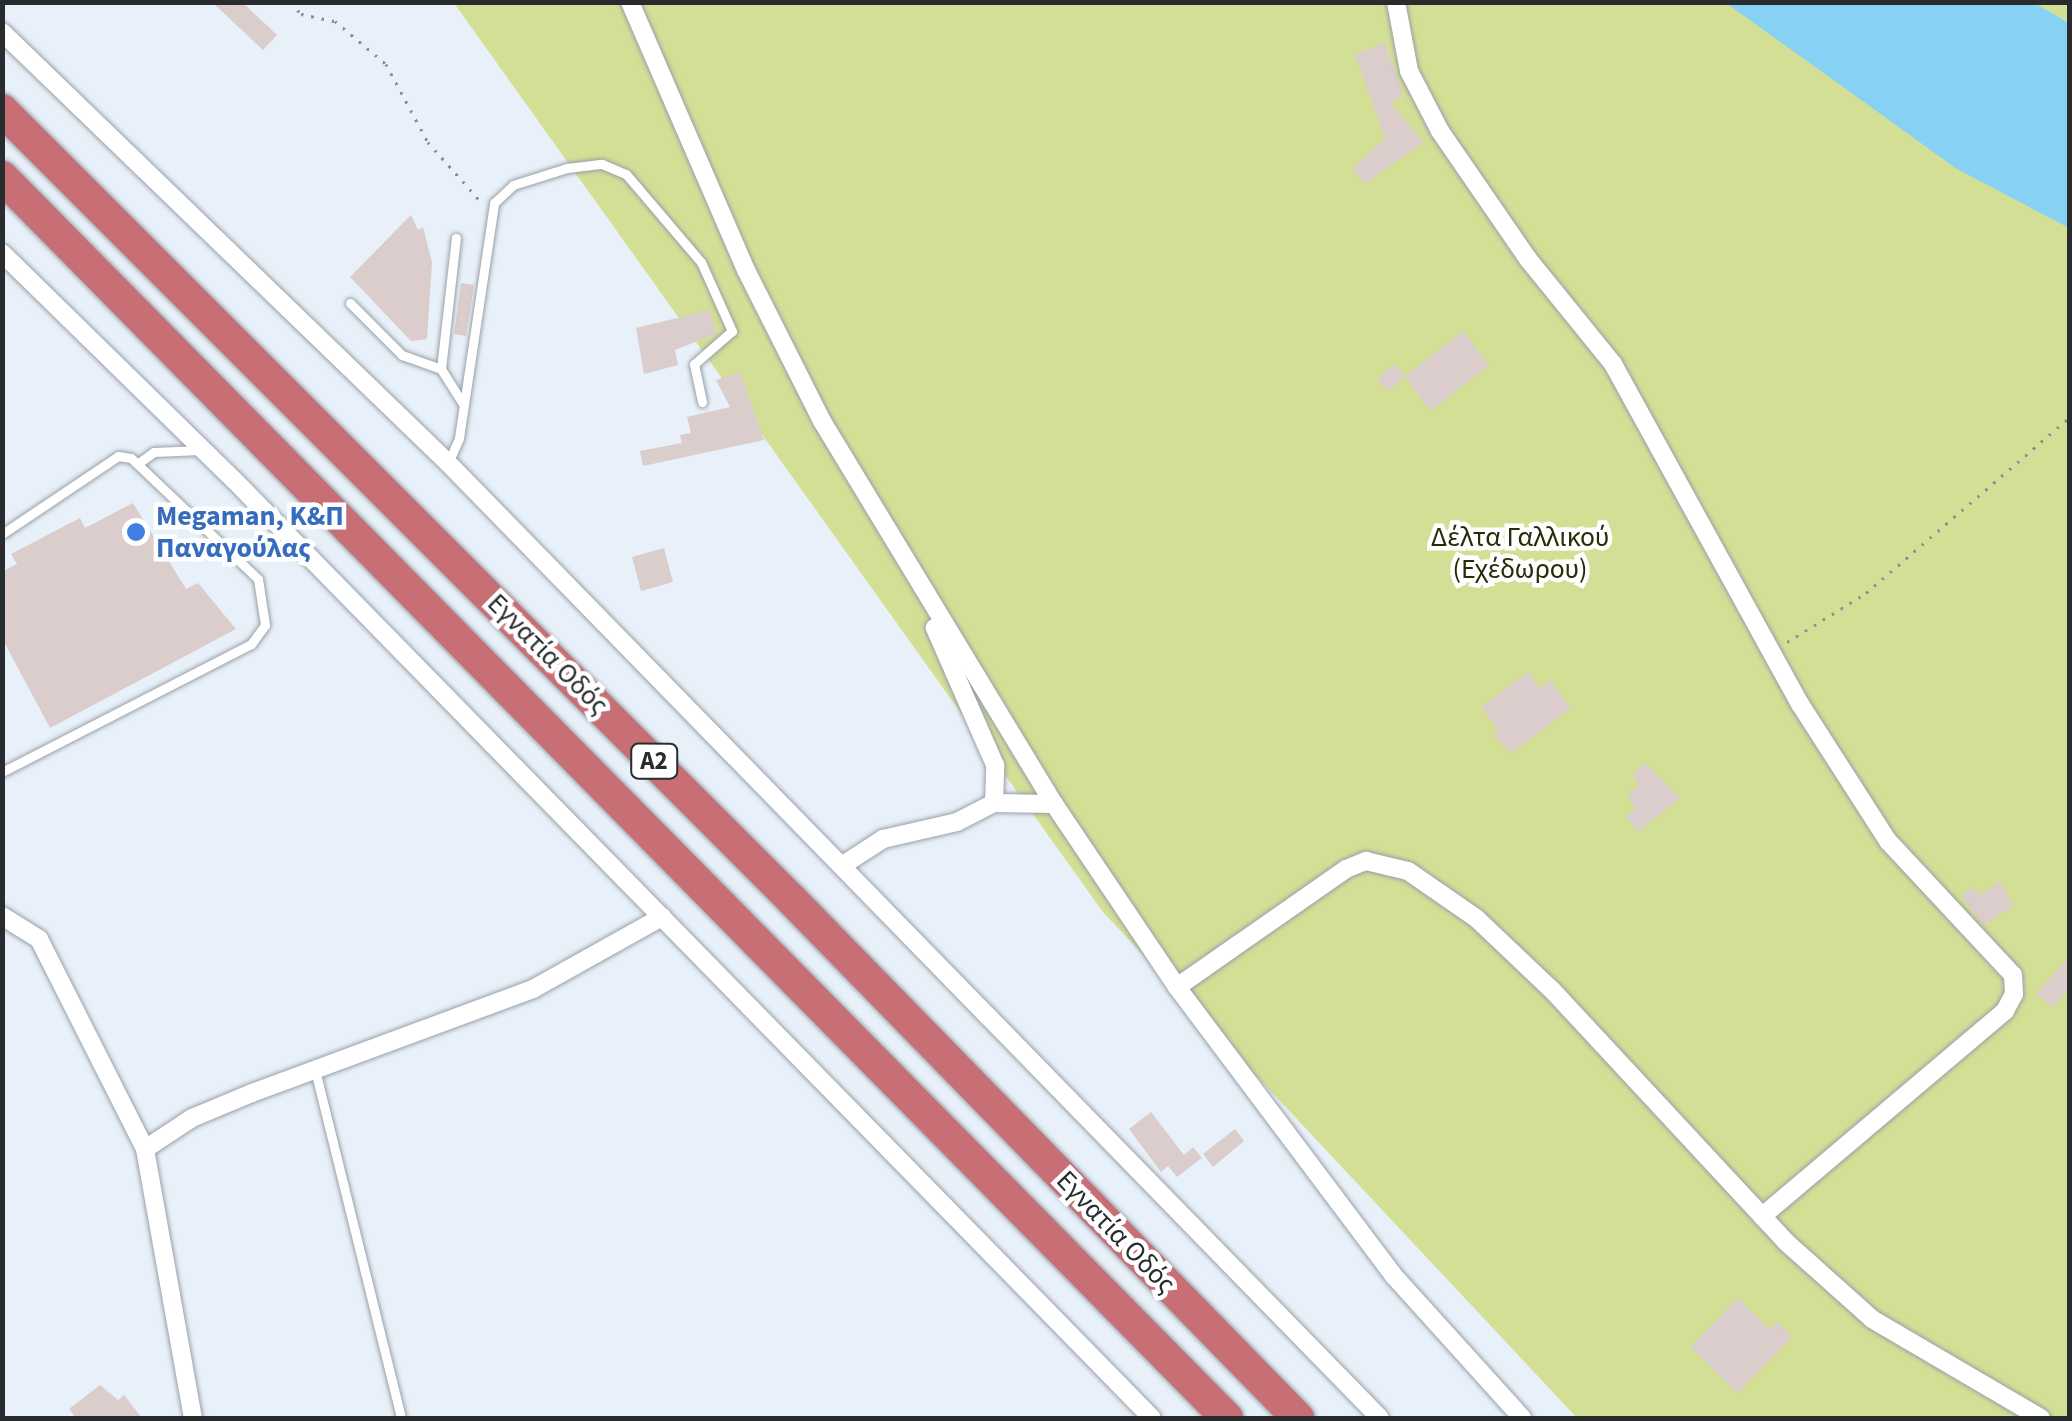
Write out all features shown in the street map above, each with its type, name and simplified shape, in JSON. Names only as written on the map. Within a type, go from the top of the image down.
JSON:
[{"type":"highway","name":"Εγνατία Οδός","points":[[2,110],[749,856],[1298,1418]]},
{"type":"highway","name":"Εγνατία Οδός","points":[[2,177],[1228,1418]]},
{"type":"street","points":[[630,2],[754,287],[822,421],[1054,804],[1177,987],[1394,1276],[1522,1418]]},
{"type":"street","points":[[1396,2],[1409,71],[1440,130],[1528,259],[1613,364],[1769,653],[1888,841],[2003,958],[2014,994],[2005,1012],[1762,1216]]},
{"type":"street","points":[[2,32],[448,463],[1380,1418]]},
{"type":"street","points":[[2,253],[203,450],[1152,1418]]},
{"type":"street","points":[[907,564],[995,765],[994,803]]},
{"type":"street","points":[[843,865],[883,840],[957,822],[994,803],[1054,804]]},
{"type":"street","points":[[1177,987],[1346,868],[1366,862],[1408,871],[1476,918],[1552,990],[1762,1216],[1872,1319],[2041,1418]]},
{"type":"street","points":[[2,916],[40,939],[145,1150],[193,1418]]},
{"type":"street","points":[[145,1150],[192,1118],[533,989],[662,917]]},
{"type":"lane","points":[[448,463],[456,452],[464,406],[490,214],[504,190],[567,168],[602,164],[626,174],[687,241],[731,324],[728,338],[694,364],[702,402]]},
{"type":"lane","points":[[456,238],[441,368],[464,406]]},
{"type":"lane","points":[[350,304],[402,355],[441,368]]},
{"type":"lane","points":[[140,462],[154,452],[203,450]]},
{"type":"lane","points":[[2,534],[118,456],[140,462],[258,580],[265,633],[2,772]]},
{"type":"lane","points":[[315,1070],[402,1418]]},
{"type":"path","points":[[291,2],[301,14],[335,21],[386,64],[428,142],[490,214]]},
{"type":"path","points":[[1769,653],[1866,593],[2070,417]]},
{"type":"green space","name":"Δέλτα Γαλλικού (Εχέδωρου)","points":[[454,3],[2069,3],[2069,1418],[1577,1418],[1103,912]]},
{"type":"water","points":[[1726,3],[2034,3],[2069,23],[2069,228],[1957,169]]},
{"type":"building","points":[[212,2],[242,2],[277,35],[263,50]]},
{"type":"building","points":[[1385,43],[1403,94],[1391,104],[1424,142],[1365,184],[1352,169],[1385,138],[1355,54]]},
{"type":"building","points":[[411,215],[418,230],[423,227],[432,262],[427,339],[411,341],[350,277]]},
{"type":"building","points":[[461,283],[474,285],[466,336],[454,334]]},
{"type":"building","points":[[710,310],[716,334],[675,350],[678,365],[644,374],[636,328]]},
{"type":"building","points":[[1463,331],[1489,365],[1431,411],[1404,376],[1389,391],[1377,379],[1394,364],[1405,376]]},
{"type":"building","points":[[740,372],[764,440],[643,466],[640,451],[682,443],[680,435],[691,433],[687,417],[730,407],[716,380]]},
{"type":"building","points":[[133,503],[186,589],[198,583],[236,629],[50,728],[2,638],[2,572],[17,564],[11,554],[80,518],[85,528]]},
{"type":"building","points":[[664,548],[673,582],[641,591],[632,557]]},
{"type":"building","points":[[1528,672],[1540,688],[1550,680],[1571,708],[1512,753],[1493,735],[1499,731],[1481,707]]},
{"type":"building","points":[[1646,763],[1680,798],[1638,832],[1626,816],[1636,808],[1627,795],[1640,785],[1632,775]]},
{"type":"building","points":[[2000,882],[2014,906],[1983,925],[1961,895],[1975,887],[1979,895]]},
{"type":"building","points":[[2070,957],[2070,988],[2052,1007],[2036,993]]},
{"type":"building","points":[[1151,1112],[1184,1155],[1193,1147],[1202,1158],[1177,1177],[1168,1166],[1161,1172],[1129,1129]]},
{"type":"building","points":[[1235,1129],[1244,1141],[1213,1167],[1203,1154]]},
{"type":"building","points":[[1738,1298],[1769,1329],[1777,1321],[1792,1337],[1737,1393],[1690,1347]]},
{"type":"building","points":[[100,1385],[118,1400],[124,1395],[142,1418],[76,1418],[69,1409]]},
{"type":"place","name":"Megaman, Κ&Π Παναγούλας","points":[[136,532]]}]
